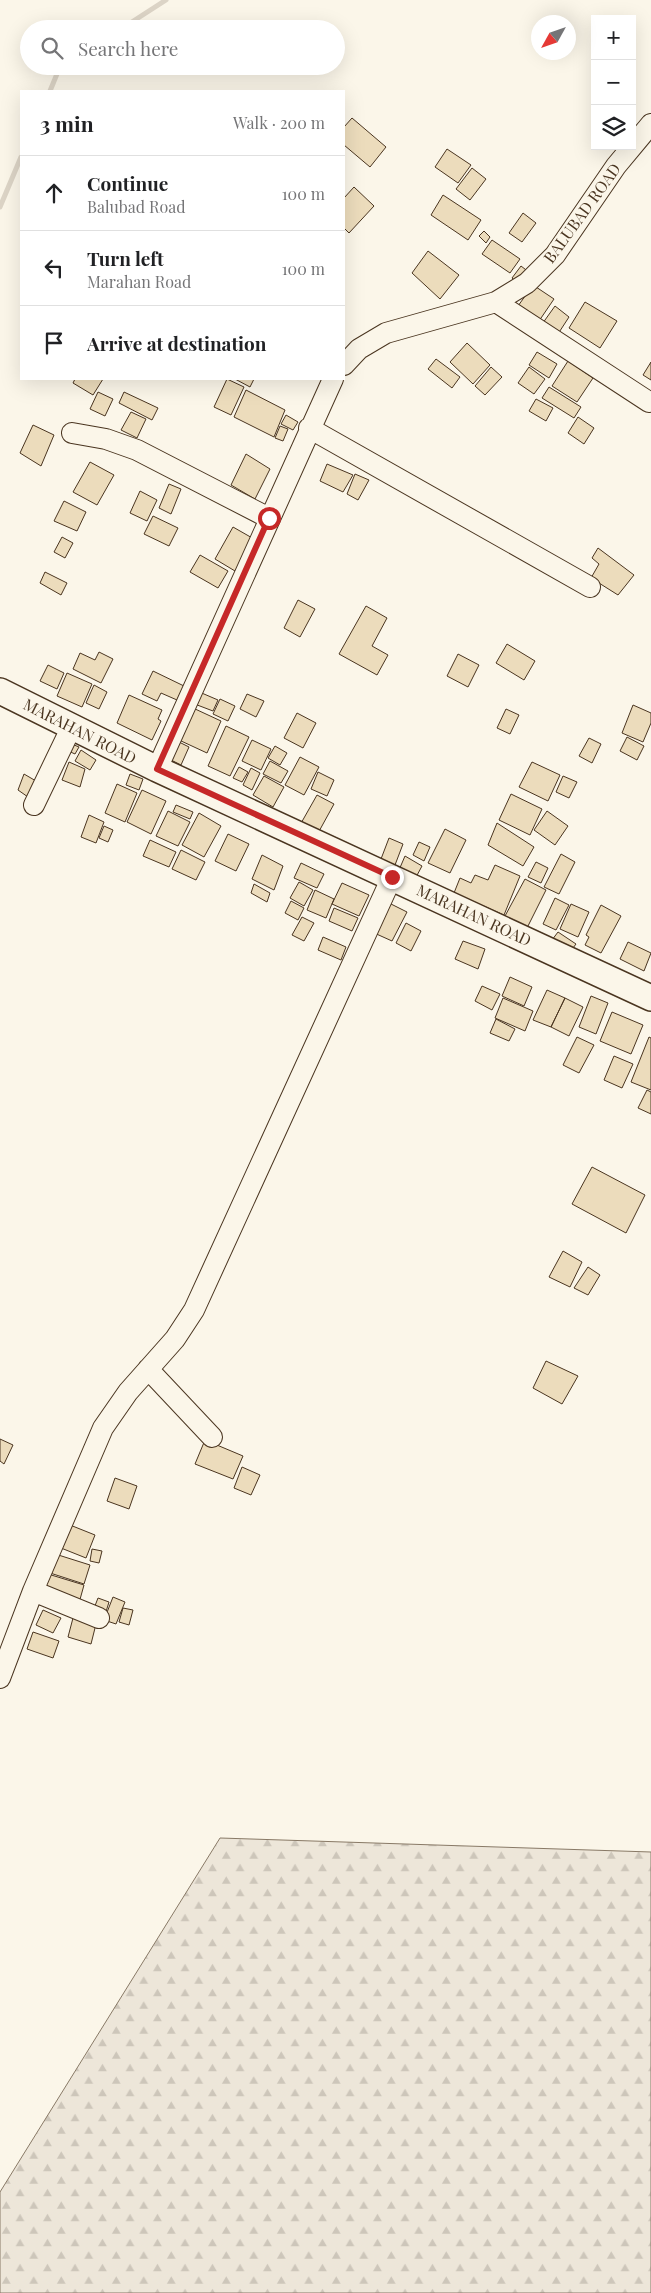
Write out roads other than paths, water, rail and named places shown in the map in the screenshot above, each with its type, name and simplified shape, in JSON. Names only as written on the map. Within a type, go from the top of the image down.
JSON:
[{"type":"main road","name":"MARAHAN ROAD","points":[[0,690],[157,769],[651,998]]},
{"type":"street","name":"BALUBAD ROAD","points":[[345,363],[360,349],[386,333],[496,302],[527,284],[554,255],[616,166],[651,124]]},
{"type":"street","points":[[496,302],[649,402]]},
{"type":"street","points":[[157,769],[333,380]]},
{"type":"street","points":[[310,428],[590,586]]},
{"type":"street","points":[[72,433],[106,439],[136,450],[269,518]]},
{"type":"street","points":[[34,804],[72,726]]},
{"type":"street","points":[[0,1678],[33,1591],[103,1428],[128,1392],[175,1339],[194,1310],[392,877]]},
{"type":"street","points":[[148,1369],[212,1437]]},
{"type":"street","points":[[33,1591],[99,1618]]},
{"type":"waterway","points":[[135,20],[166,0]]},
{"type":"waterway","points":[[50,90],[57,75]]},
{"type":"waterway","points":[[0,207],[20,159]]}]
